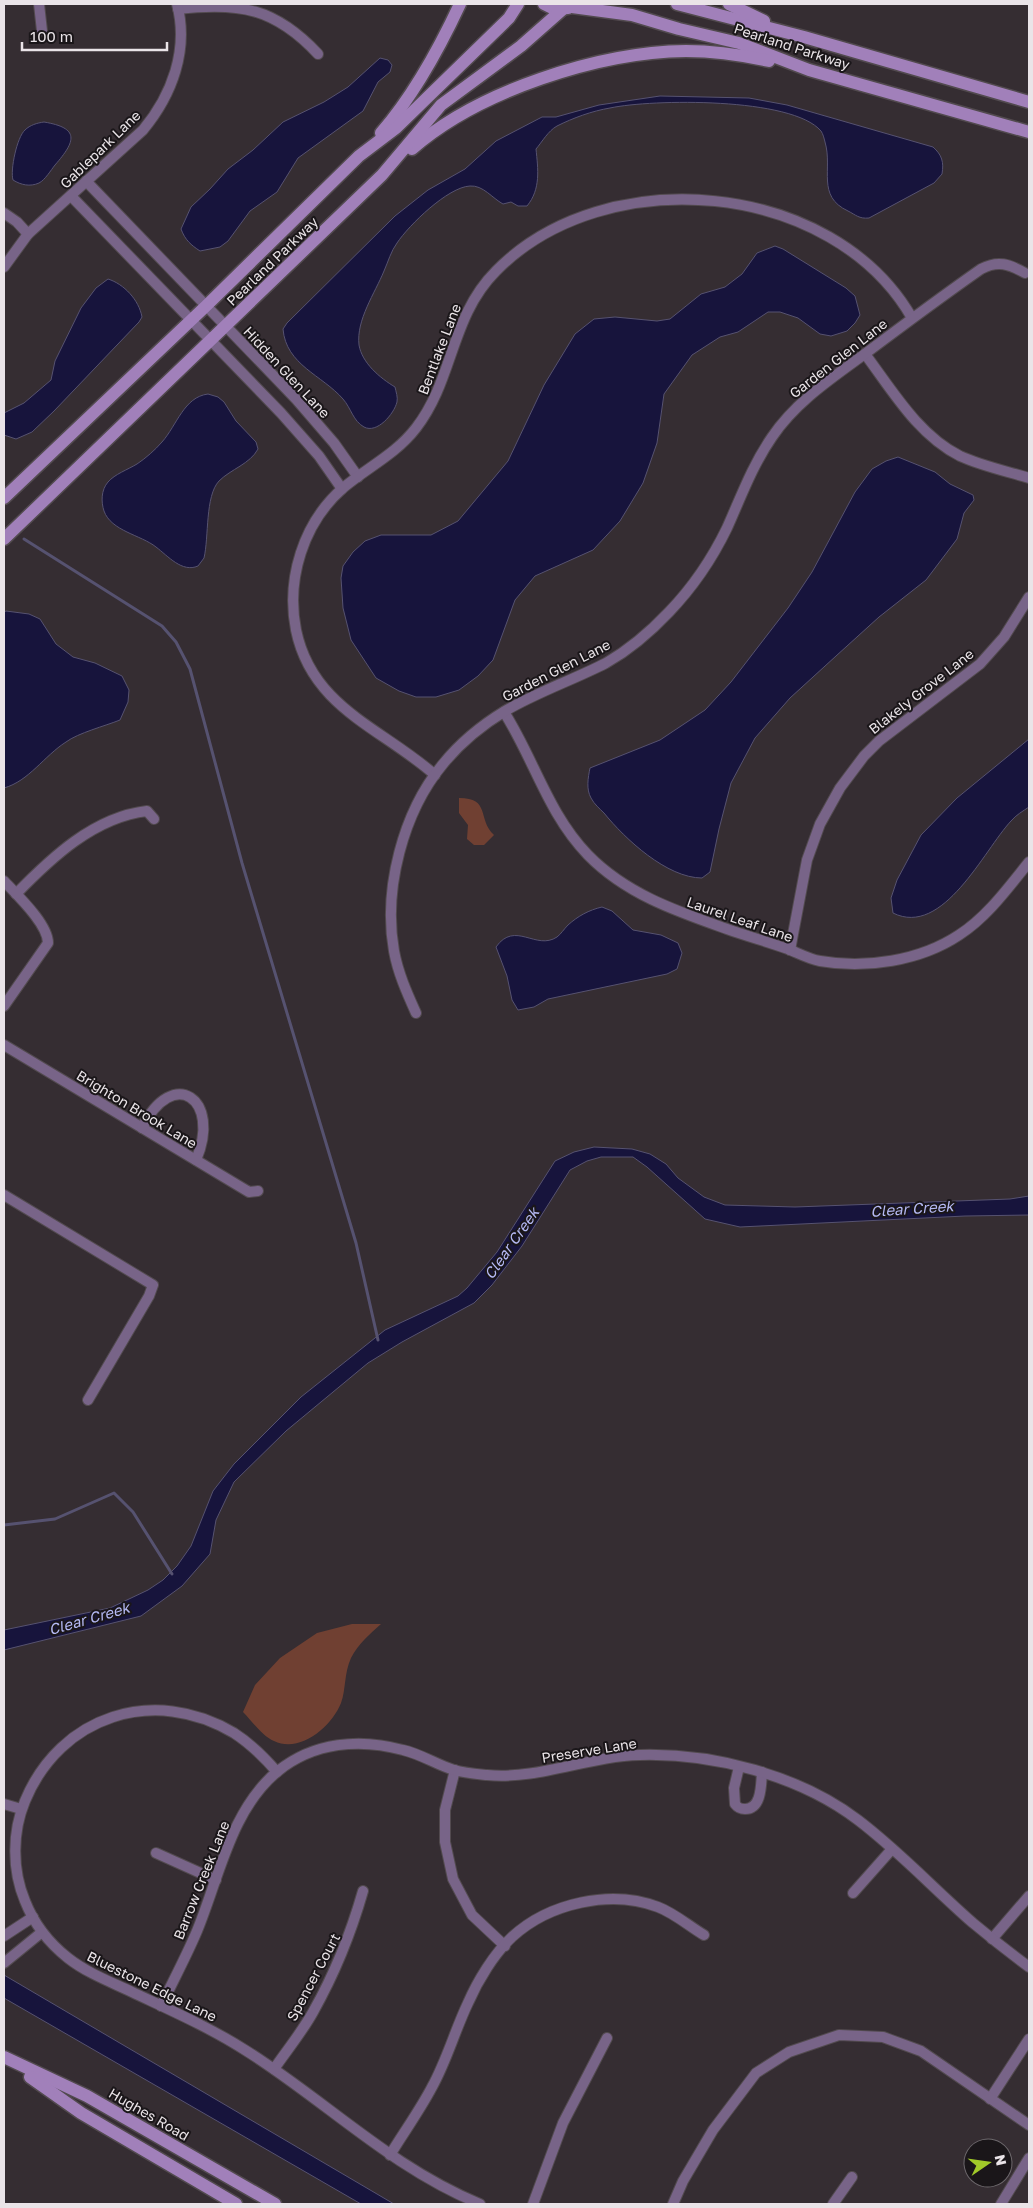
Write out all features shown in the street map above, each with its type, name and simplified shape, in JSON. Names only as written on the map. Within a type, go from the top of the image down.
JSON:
[{"type":"main road","points":[[358,156],[382,132],[408,98],[434,56],[460,4]]},
{"type":"main road","name":"Pearland Parkway","points":[[4,498],[206,306],[358,156],[396,128],[509,18],[518,4]]},
{"type":"main road","points":[[544,4],[554,9],[571,7]]},
{"type":"main road","name":"Pearland Parkway","points":[[677,4],[804,37],[1029,102]]},
{"type":"main road","points":[[730,4],[762,20],[804,37]]},
{"type":"main road","name":"Pearland Parkway","points":[[4,540],[382,175],[441,105],[571,7],[632,15],[679,29],[739,43],[809,70],[1029,132]]},
{"type":"main road","points":[[382,175],[425,138],[480,105],[543,78],[588,65],[641,55],[686,51],[731,53],[809,70]]},
{"type":"main road","name":"Hughes Road","points":[[4,2058],[81,2113],[236,2204]]},
{"type":"main road","name":"Hughes Road","points":[[4,2058],[87,2096],[275,2204]]},
{"type":"street","points":[[39,4],[42,31]]},
{"type":"street","points":[[178,6],[227,6],[262,14],[291,29],[318,54]]},
{"type":"street","name":"Gablepark Lane","points":[[4,266],[28,234],[142,130],[166,98],[179,62],[181,32],[178,6]]},
{"type":"street","name":"Hidden Glen Lane","points":[[86,182],[316,422],[358,477]]},
{"type":"street","points":[[71,196],[302,436],[342,489]]},
{"type":"street","name":"Bentlake Lane","points":[[435,775],[367,727],[327,693],[312,672],[302,652],[293,612],[294,576],[301,550],[314,524],[342,489],[380,463],[407,440],[428,412],[443,379],[467,311],[485,283],[508,259],[538,238],[573,220],[595,213],[666,198],[723,202],[765,210],[822,234],[844,247],[884,282],[905,306],[912,318]]},
{"type":"street","points":[[4,213],[17,222],[28,234]]},
{"type":"street","name":"Garden Glen Lane","points":[[416,1013],[398,969],[394,950],[393,882],[403,838],[418,804],[435,775],[466,740],[504,712],[608,662],[668,614],[698,578],[716,548],[751,471],[772,436],[796,408],[912,318],[988,265],[1006,264],[1025,273]]},
{"type":"street","points":[[865,354],[914,419],[942,444],[959,455],[980,464],[1029,478]]},
{"type":"street","name":"Blakely Grove Lane","points":[[790,950],[807,860],[820,824],[840,788],[864,756],[879,741],[980,664],[1008,631],[1029,597]]},
{"type":"street","name":"Laurel Leaf Lane","points":[[504,712],[554,812],[588,855],[615,879],[634,891],[670,908],[818,960],[850,963],[885,961],[922,952],[959,935],[999,898],[1029,862]]},
{"type":"street","points":[[16,894],[51,860],[98,827],[134,813],[147,811],[154,819]]},
{"type":"street","points":[[4,881],[48,936],[48,943],[4,1006]]},
{"type":"street","name":"Brighton Brook Lane","points":[[4,1045],[249,1192],[258,1191]]},
{"type":"street","points":[[142,1128],[147,1118],[166,1098],[178,1094],[189,1096],[199,1104],[204,1124],[203,1145],[196,1160]]},
{"type":"street","points":[[4,1195],[153,1285],[149,1296],[88,1400]]},
{"type":"street","name":"Bluestone Edge Lane","points":[[277,1772],[262,1755],[244,1740],[205,1719],[169,1711],[134,1712],[99,1722],[65,1742],[49,1759],[35,1778],[21,1809],[16,1837],[16,1865],[24,1898],[42,1932],[54,1946],[85,1970],[205,2026],[274,2069],[420,2175],[480,2204]]},
{"type":"street","name":"Preserve Lane","points":[[277,1772],[307,1753],[337,1745],[362,1742],[404,1750],[455,1770],[486,1775],[515,1776],[611,1758],[639,1755],[695,1758],[762,1772],[821,1796],[857,1819],[992,1939],[1029,1967]]},
{"type":"street","points":[[738,1767],[733,1796],[735,1804],[741,1809],[750,1808],[755,1805],[760,1792],[762,1772]]},
{"type":"street","points":[[455,1770],[445,1810],[445,1842],[453,1879],[472,1915],[505,1946]]},
{"type":"street","name":"Barrow Creek Lane","points":[[162,2006],[197,1932],[237,1827],[250,1801],[277,1772]]},
{"type":"street","points":[[4,1804],[21,1809]]},
{"type":"street","points":[[853,1893],[892,1849]]},
{"type":"street","points":[[156,1852],[216,1880]]},
{"type":"street","name":"Spencer Court","points":[[274,2069],[312,2013],[330,1980],[351,1933],[363,1890]]},
{"type":"street","points":[[992,1939],[1029,1896]]},
{"type":"street","points":[[390,2155],[433,2087],[468,2002],[492,1961],[512,1937],[537,1918],[575,1904],[603,1899],[633,1900],[659,1907],[704,1935]]},
{"type":"street","points":[[4,1936],[33,1917]]},
{"type":"street","points":[[4,1963],[42,1932]]},
{"type":"street","points":[[673,2204],[683,2181],[713,2130],[756,2073],[789,2052],[839,2035],[883,2037],[921,2051],[1029,2125]]},
{"type":"street","points":[[533,2204],[563,2124],[607,2038]]},
{"type":"street","points":[[990,2099],[1029,2039]]},
{"type":"street","points":[[1001,2204],[1029,2158]]},
{"type":"street","points":[[834,2204],[852,2177]]},
{"type":"shaded area","points":[[459,798],[469,799],[480,805],[489,829],[494,835],[484,845],[474,845],[467,839],[468,825],[459,813]]},
{"type":"shaded area","points":[[352,1624],[381,1624],[361,1644],[351,1658],[347,1669],[344,1692],[337,1712],[323,1729],[304,1741],[284,1744],[265,1736],[243,1712],[255,1685],[280,1658],[317,1633]]},
{"type":"water","points":[[380,58],[388,60],[392,65],[390,72],[378,82],[363,111],[298,158],[277,192],[250,211],[228,241],[220,247],[200,251],[189,242],[181,229],[191,207],[228,169],[253,150],[283,122],[324,102],[348,87]]},
{"type":"water","points":[[660,96],[749,98],[787,105],[933,147],[942,159],[942,174],[934,183],[869,218],[863,218],[838,205],[832,198],[829,190],[827,152],[823,136],[821,131],[805,120],[782,112],[753,106],[720,103],[657,103],[630,105],[596,111],[557,126],[536,149],[537,186],[527,206],[518,206],[511,202],[503,204],[475,186],[461,188],[430,208],[410,227],[397,243],[363,316],[359,336],[361,352],[368,364],[378,375],[395,387],[397,402],[384,422],[374,428],[364,427],[360,424],[343,399],[298,361],[291,352],[283,329],[287,323],[395,216],[428,190],[465,169],[496,141],[542,117],[556,117],[599,105]]},
{"type":"water","points":[[44,122],[64,128],[69,132],[70,142],[62,157],[41,182],[32,185],[19,183],[13,180],[12,169],[19,139],[27,128]]},
{"type":"water","points":[[775,246],[846,288],[855,296],[860,315],[855,323],[847,331],[831,336],[820,334],[798,318],[780,312],[768,312],[738,332],[720,337],[692,355],[664,394],[657,443],[643,483],[620,521],[593,550],[535,576],[515,600],[493,660],[478,676],[459,690],[436,697],[416,697],[399,691],[376,678],[351,640],[343,608],[341,578],[343,566],[353,552],[365,541],[381,535],[431,535],[458,521],[508,461],[544,385],[575,334],[594,319],[615,317],[657,321],[670,319],[701,294],[725,287],[742,274],[757,253]]},
{"type":"water","points":[[108,279],[120,285],[134,299],[142,317],[139,322],[32,432],[16,439],[4,435],[4,413],[24,403],[51,380],[55,361],[81,308],[96,288]]},
{"type":"water","points":[[208,394],[218,397],[224,402],[236,421],[256,442],[258,449],[250,459],[219,481],[215,488],[209,506],[204,558],[198,566],[192,568],[181,565],[150,543],[113,523],[104,511],[102,496],[106,485],[111,479],[137,464],[159,445],[193,400]]},
{"type":"water","points":[[898,457],[935,472],[950,484],[973,495],[974,500],[964,513],[957,539],[926,580],[879,617],[790,698],[755,738],[731,783],[710,872],[702,878],[675,872],[635,845],[594,802],[589,795],[588,787],[590,768],[660,740],[705,710],[731,682],[788,608],[812,572],[855,492],[872,469]]},
{"type":"water","points":[[4,612],[29,614],[40,619],[56,644],[73,657],[95,663],[122,676],[129,690],[128,702],[120,720],[71,739],[21,780],[4,788]]},
{"type":"water","points":[[1029,739],[1029,807],[1011,821],[961,887],[945,903],[929,913],[911,917],[893,913],[891,898],[897,880],[921,835],[957,798]]},
{"type":"water","points":[[602,907],[612,911],[633,930],[661,935],[678,943],[682,953],[677,969],[667,974],[548,999],[534,1007],[518,1010],[512,1000],[507,976],[496,947],[503,939],[511,936],[541,941],[557,937],[580,916]]},
{"type":"water","name":"Clear Creek","points":[[594,1147],[632,1149],[650,1154],[666,1164],[678,1178],[704,1197],[725,1205],[795,1207],[1010,1199],[1029,1196],[1029,1215],[965,1216],[740,1227],[705,1219],[647,1167],[633,1157],[601,1157],[587,1161],[570,1170],[522,1246],[492,1285],[474,1303],[402,1342],[368,1363],[286,1431],[234,1482],[216,1520],[210,1554],[182,1586],[141,1616],[4,1650],[4,1630],[110,1608],[148,1590],[163,1580],[177,1566],[191,1546],[213,1491],[234,1464],[301,1397],[385,1330],[458,1296],[497,1252],[555,1161],[574,1152]]},
{"type":"water","points":[[4,1975],[394,2204],[361,2204],[4,1998]]},
{"type":"waterway","points":[[24,539],[162,626],[176,642],[190,669],[242,863],[356,1243],[378,1340]]},
{"type":"waterway","points":[[4,1525],[55,1519],[114,1493],[133,1512],[172,1574]]}]
